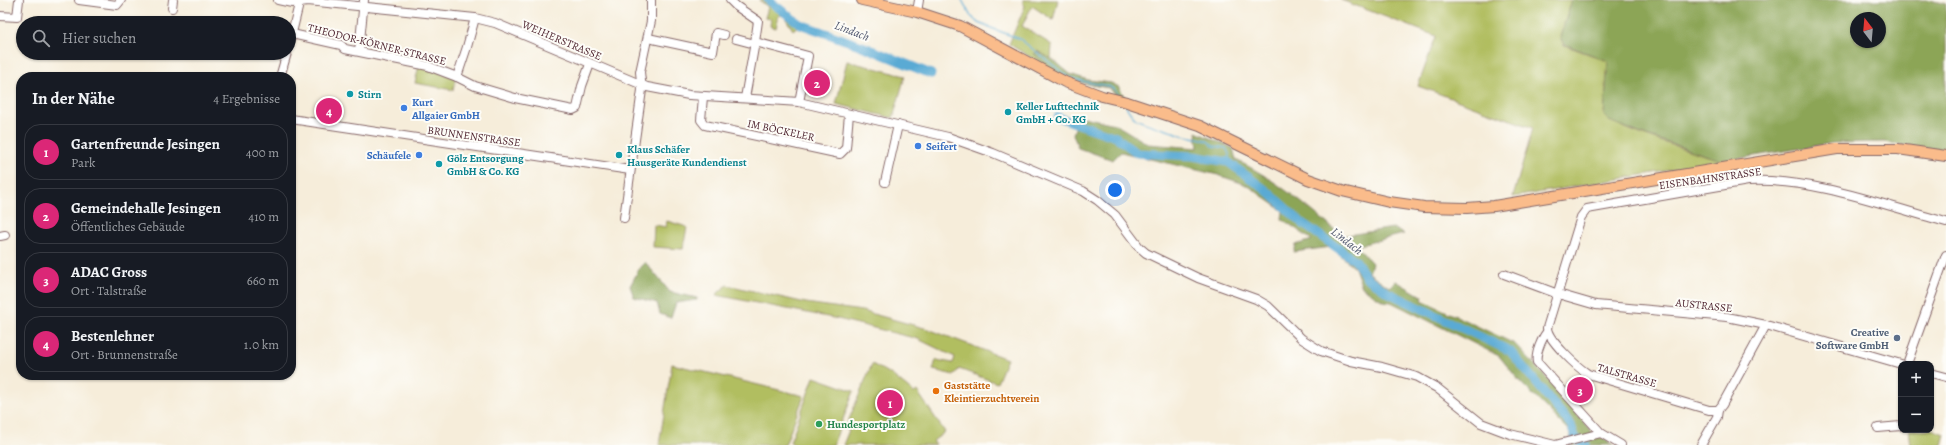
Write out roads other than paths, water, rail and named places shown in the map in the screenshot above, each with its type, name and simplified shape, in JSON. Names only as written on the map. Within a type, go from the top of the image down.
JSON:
[{"type":"main road","points":[[862,0],[917,12],[960,26],[1065,82],[1102,96],[1200,126],[1308,179],[1342,191],[1374,199],[1424,207],[1467,208],[1512,203],[1837,149],[1885,148],[1946,156]]},
{"type":"street","points":[[17,16],[19,0]]},
{"type":"street","points":[[79,0],[116,5],[121,0]]},
{"type":"street","name":"WEIHERSTRASSE","points":[[278,0],[292,3],[308,1],[364,4],[474,18],[495,23],[590,64],[641,84],[668,92],[702,97],[745,98],[798,102],[948,137],[993,153],[1083,191],[1109,208],[1139,247],[1146,253],[1192,275],[1256,299],[1268,306],[1302,339],[1321,351],[1345,360],[1417,377],[1436,388],[1481,423],[1493,429],[1545,444],[1573,441],[1598,434]]},
{"type":"street","points":[[624,218],[641,84],[640,72],[648,38],[651,16],[651,0]]},
{"type":"street","points":[[730,0],[758,21],[745,98]]},
{"type":"street","points":[[917,12],[919,0]]},
{"type":"street","points":[[296,16],[299,1]]},
{"type":"street","points":[[359,51],[364,4]]},
{"type":"street","points":[[0,16],[16,17]]},
{"type":"street","name":"THEODOR-KÖRNER-STRASSE","points":[[457,77],[470,39],[474,18]]},
{"type":"street","points":[[648,38],[713,52],[716,33],[724,35]]},
{"type":"street","name":"THEODOR-KÖRNER-STRASSE","points":[[296,35],[341,45],[345,49],[428,66],[481,88],[573,110],[577,108],[582,86],[590,64]]},
{"type":"street","points":[[736,39],[808,56],[798,102]]},
{"type":"street","points":[[281,72],[285,60]]},
{"type":"street","name":"IM BÖCKELER","points":[[702,97],[701,120],[705,125],[840,154],[846,148],[849,114]]},
{"type":"street","name":"BRUNNENSTRASSE","points":[[296,120],[630,170]]},
{"type":"street","points":[[885,182],[898,125]]},
{"type":"street","name":"EISENBAHNSTRASSE","points":[[1558,294],[1581,217],[1587,210],[1597,207],[1748,181],[1765,180],[1789,182],[1823,188],[1946,222]]},
{"type":"street","points":[[1908,361],[1946,255]]},
{"type":"street","name":"AUSTRASSE","points":[[1504,274],[1558,294],[1596,305],[1727,318],[1766,325],[1898,363]]},
{"type":"street","points":[[1558,294],[1548,322],[1547,332],[1544,336],[1536,358],[1537,362],[1598,434],[1622,445]]},
{"type":"street","points":[[1701,445],[1717,417],[1718,410],[1766,325]]},
{"type":"street","name":"TALSTRASSE","points":[[1547,332],[1578,367],[1588,374],[1709,410],[1718,410]]},
{"type":"street","points":[[1934,374],[1946,377]]},
{"type":"street","points":[[1878,428],[1898,426]]},
{"type":"waterway","name":"Lindach","points":[[768,0],[800,24],[862,46],[931,74]]},
{"type":"waterway","points":[[962,0],[970,15],[978,23],[1020,39],[1068,77],[1109,86],[1115,90],[1120,97]]},
{"type":"waterway","points":[[1126,106],[1130,113],[1139,121],[1182,135],[1203,139],[1213,146],[1226,148],[1229,154],[1228,162]]},
{"type":"waterway","name":"Lindach","points":[[1058,117],[1116,137],[1137,153],[1193,156],[1228,162],[1266,190],[1302,223],[1356,261],[1366,277],[1387,292],[1510,351],[1571,425],[1575,438],[1586,445]]},
{"type":"place","name":"Gemeindehalle Jesingen","points":[[817,83]]},
{"type":"place","name":"Stirn","points":[[350,94]]},
{"type":"place","name":"Kurt Allgaier GmbH","points":[[404,108]]},
{"type":"place","name":"Bestenlehner","points":[[329,111]]},
{"type":"place","name":"Keller Lufttechnik GmbH + Co. KG","points":[[1008,112]]},
{"type":"place","name":"Seifert","points":[[918,146]]},
{"type":"place","name":"Schäufele","points":[[419,155]]},
{"type":"place","name":"Klaus Schäfer Hausgeräte Kundendienst","points":[[619,155]]},
{"type":"place","name":"Gölz Entsorgung GmbH & Co. KG","points":[[439,164]]},
{"type":"place","name":"Creative Software GmbH","points":[[1897,338]]},
{"type":"place","name":"ADAC Gross","points":[[1580,390]]},
{"type":"place","name":"Gaststätte Kleintierzuchtverein","points":[[936,391]]},
{"type":"place","name":"Gartenfreunde Jesingen","points":[[890,403]]},
{"type":"place","name":"Hundesportplatz","points":[[819,424]]}]
